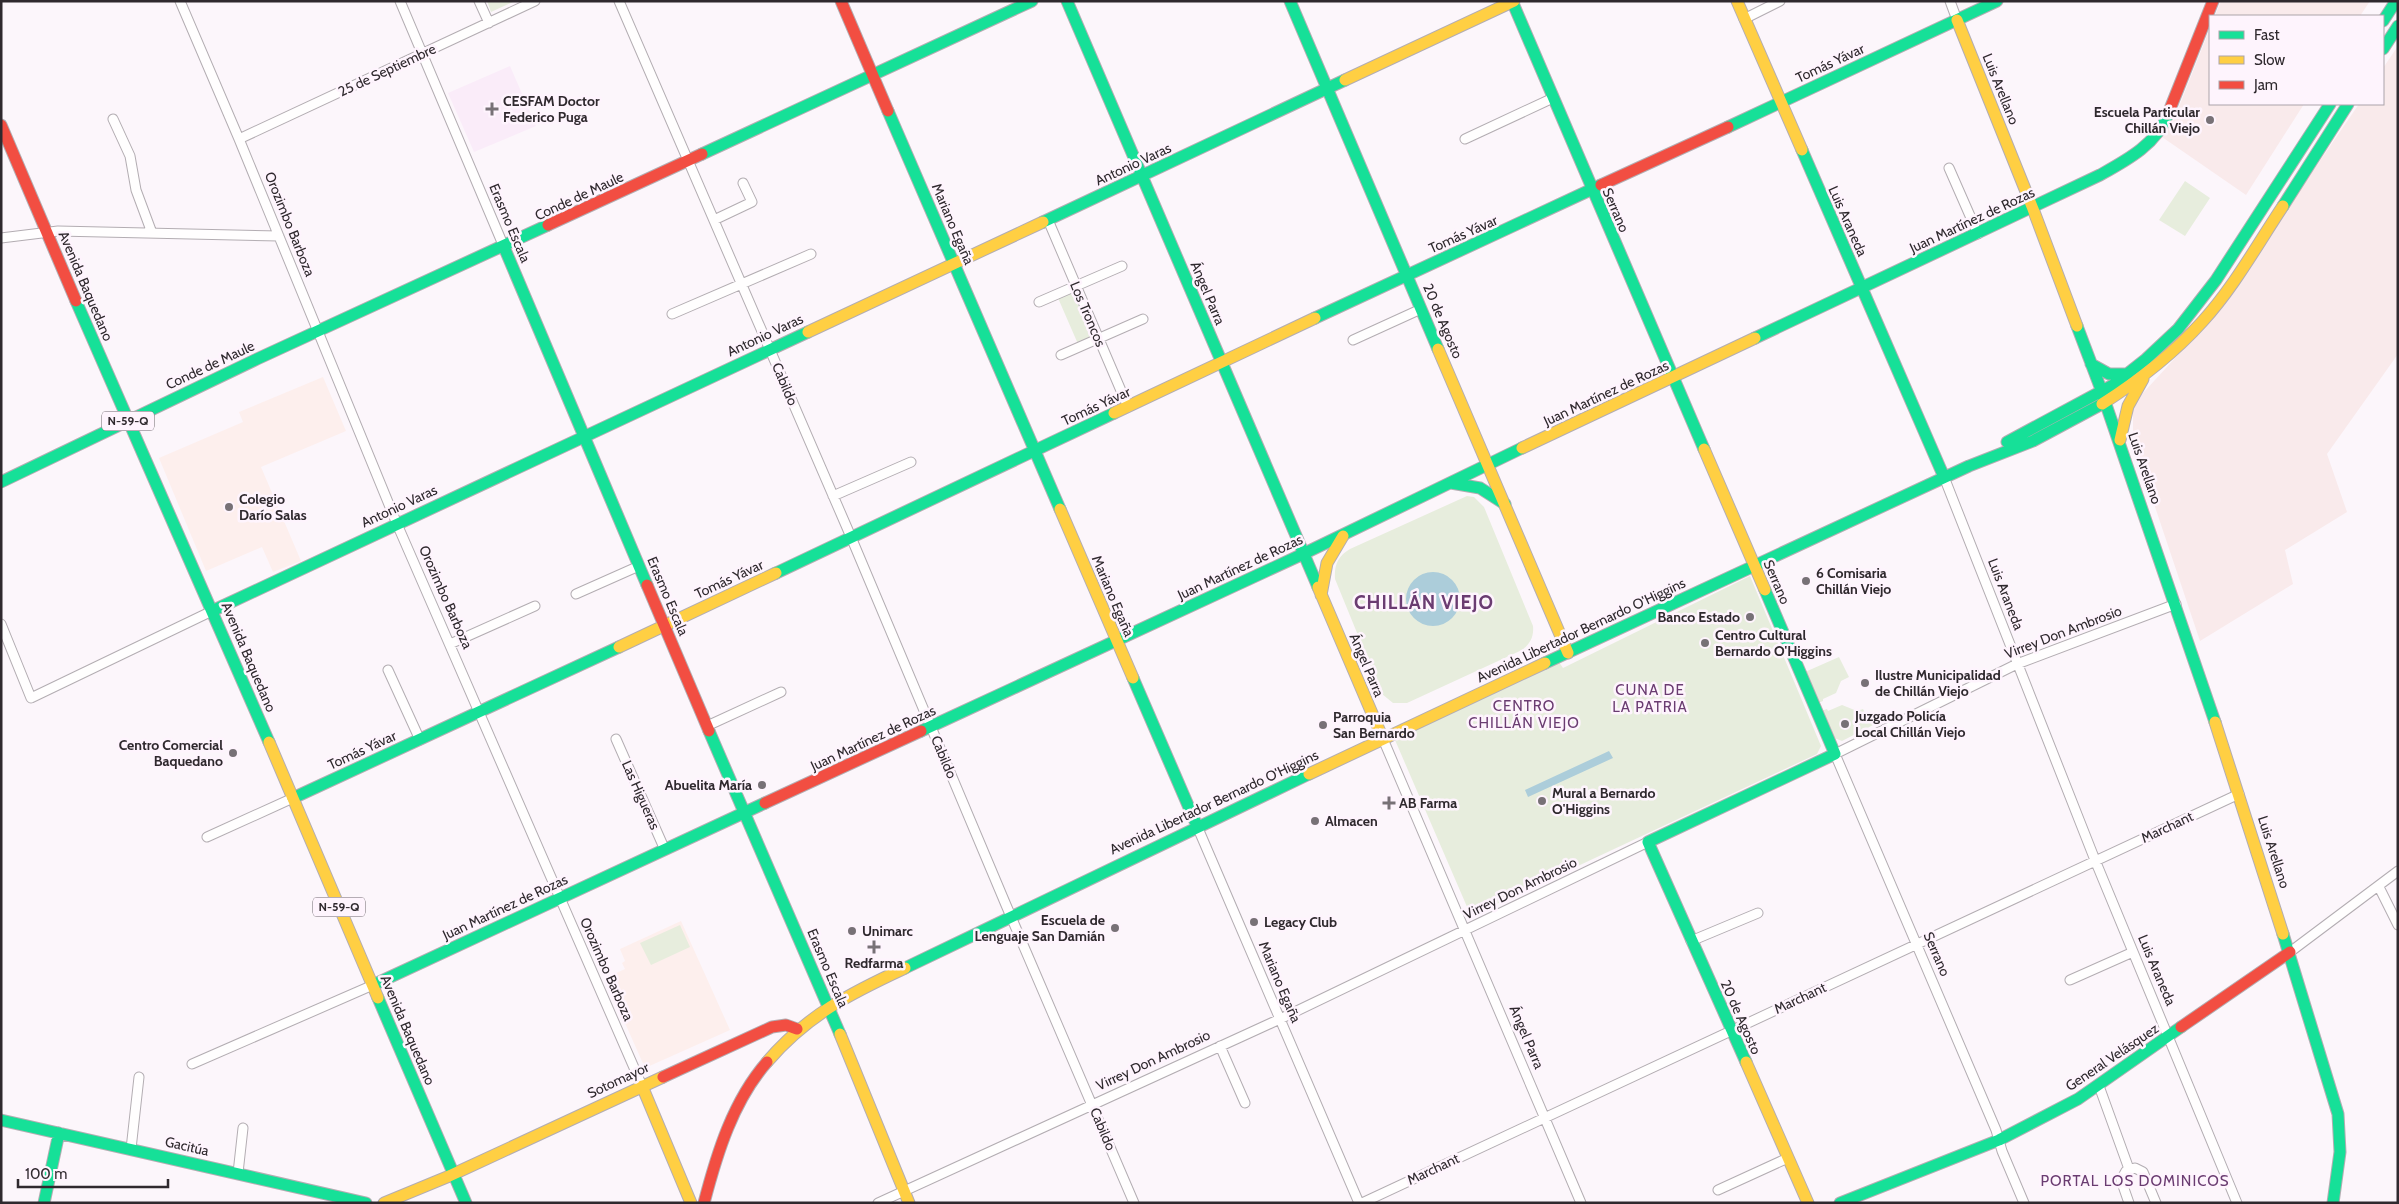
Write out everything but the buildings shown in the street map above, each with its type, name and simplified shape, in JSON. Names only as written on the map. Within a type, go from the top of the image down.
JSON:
[{"type":"street","name":"Orozimbo Barboza","points":[[180,1],[240,139],[397,524],[642,1086],[691,1203]]},
{"type":"street","name":"Erasmo Escala","points":[[400,1],[744,814],[829,1007],[909,1203]]},
{"type":"street","points":[[479,1],[489,23]]},
{"type":"street","name":"25 de Septiembre","points":[[240,139],[534,1]]},
{"type":"street","name":"Cabildo","points":[[619,1],[851,537],[1134,1203]]},
{"type":"street","name":"Mariano Egaña","points":[[841,1],[1360,1203]]},
{"type":"street","name":"Conde de Maule","points":[[1,482],[127,419],[689,162],[1032,1]]},
{"type":"street","name":"Ángel Parra","points":[[1067,1],[1466,930],[1580,1203]]},
{"type":"street","name":"20 de Agosto","points":[[1290,1],[1568,653]]},
{"type":"street","name":"Luis Araneda","points":[[1737,1],[1944,477],[2095,860],[2237,1203]]},
{"type":"street","points":[[1744,19],[1780,1]]},
{"type":"street","name":"Luis Arellano","points":[[1950,1],[2033,209],[2120,441],[2176,604],[2290,952],[2339,1115],[2341,1159],[2333,1203]]},
{"type":"street","name":"Tomás Yávar","points":[[207,837],[665,626],[1407,275],[1592,192],[1997,1]]},
{"type":"street","name":"Juan Martínez de Rozas","points":[[192,1064],[560,899],[932,727],[2033,209],[2105,171],[2143,148],[2156,137],[2166,120],[2213,1]]},
{"type":"street","points":[[2384,19],[2396,1]]},
{"type":"street","name":"Antonio Varas","points":[[1,624],[31,698],[584,436],[1142,177],[1327,88],[1513,2]]},
{"type":"street","name":"Serrano","points":[[1513,2],[1592,192],[1674,378],[1916,944],[2024,1203]]},
{"type":"street","points":[[2384,47],[2398,26]]},
{"type":"street","points":[[1465,139],[1553,98]]},
{"type":"street","name":"Avenida Libertador Bernardo O'Higgins","points":[[2103,397],[2172,335],[2200,302],[2329,105]]},
{"type":"street","name":"Avenida Libertador Bernardo O'Higgins","points":[[704,1203],[715,1157],[730,1120],[747,1089],[768,1061],[797,1029],[829,1007],[1197,826],[1968,466],[2000,446],[2103,397],[2153,369],[2184,341],[2224,296],[2347,105]]},
{"type":"street","points":[[113,119],[130,156],[136,190],[152,234]]},
{"type":"street","name":"Avenida Baquedano","points":[[1,125],[293,798],[466,1203]]},
{"type":"street","points":[[1950,168],[1978,234]]},
{"type":"street","points":[[714,220],[752,202],[743,183]]},
{"type":"street","name":"Los Troncos","points":[[1048,220],[1128,407]]},
{"type":"street","points":[[1,238],[46,231],[279,236]]},
{"type":"street","points":[[672,314],[811,254]]},
{"type":"street","points":[[1039,302],[1122,266]]},
{"type":"street","points":[[1353,340],[1421,309]]},
{"type":"street","points":[[1061,355],[1143,319]]},
{"type":"street","points":[[2091,364],[2109,374],[2128,374]]},
{"type":"street","points":[[2120,441],[2128,406],[2138,386],[2153,369]]},
{"type":"street","points":[[833,496],[911,462]]},
{"type":"street","points":[[1451,482],[1480,488],[1505,504]]},
{"type":"street","points":[[1321,596],[1327,563],[1345,534]]},
{"type":"street","points":[[576,594],[639,566]]},
{"type":"street","name":"Virrey Don Ambrosio","points":[[878,1203],[1220,1046],[1466,930],[1835,754],[2017,664],[2176,604]]},
{"type":"street","points":[[450,644],[534,606]]},
{"type":"street","points":[[388,670],[420,740]]},
{"type":"street","points":[[707,726],[781,692]]},
{"type":"street","name":"Las Higueras","points":[[616,739],[665,850]]},
{"type":"street","name":"Marchant","points":[[1360,1203],[2239,794]]},
{"type":"street","name":"20 de Agosto","points":[[1648,842],[1730,1031],[1808,1203]]},
{"type":"street","name":"General Velásquez","points":[[1840,1203],[1999,1140],[2056,1111],[2099,1086],[2290,952],[2398,871]]},
{"type":"street","points":[[2379,887],[2398,925]]},
{"type":"street","points":[[1691,941],[1758,913]]},
{"type":"street","points":[[2070,980],[2134,952]]},
{"type":"street","name":"Sotomayor","points":[[453,1174],[772,1027],[786,1025],[797,1029]]},
{"type":"street","points":[[1220,1046],[1245,1103]]},
{"type":"street","points":[[131,1149],[139,1077]]},
{"type":"street","points":[[2099,1086],[2130,1169]]},
{"type":"street","name":"Gacitúa","points":[[1,1120],[366,1203]]},
{"type":"street","points":[[238,1173],[243,1128]]},
{"type":"street","points":[[44,1203],[59,1133]]},
{"type":"street","points":[[1718,1190],[1788,1158]]},
{"type":"street","points":[[2129,1203],[2121,1180],[2123,1174],[2130,1169],[2138,1168],[2143,1172],[2156,1203]]},
{"type":"street","points":[[384,1203],[453,1174]]},
{"type":"shaded area","points":[[2221,1],[2370,1],[2361,15],[2215,15]]},
{"type":"shaded area","points":[[2209,31],[2209,105],[2303,105],[2246,195],[2162,137],[2173,122]]},
{"type":"shaded area","points":[[2398,46],[2398,354],[2327,454],[2347,512],[2285,550],[2293,584],[2200,641],[2144,474],[2133,433],[2133,404],[2176,357],[2267,238],[2358,105],[2384,105],[2384,67]]},
{"type":"shaded area","name":"CESFAM Doctor Federico Puga","points":[[510,66],[536,126],[474,152],[448,93]]},
{"type":"shaded area","name":"Colegio Darío Salas","points":[[323,377],[346,431],[261,467],[301,561],[273,572],[262,547],[206,571],[159,458],[243,422],[239,412]]},
{"type":"shaded area","points":[[681,921],[730,1030],[645,1068],[605,978],[625,969],[622,963],[625,961],[620,949]]},
{"type":"green space","points":[[487,1],[513,1],[513,2],[491,12]]},
{"type":"green space","points":[[2185,181],[2210,198],[2185,236],[2159,220]]},
{"type":"green space","points":[[1073,292],[1092,337],[1078,344],[1058,298]]},
{"type":"green space","points":[[1467,496],[1474,497],[1484,507],[1533,626],[1532,637],[1522,650],[1407,703],[1393,703],[1382,694],[1335,579],[1336,565],[1342,555],[1350,549]]},
{"type":"green space","points":[[1750,576],[1821,746],[1817,754],[1471,916],[1395,740],[1559,662],[1563,668]]},
{"type":"green space","points":[[1839,657],[1849,677],[1841,681],[1836,693],[1818,703],[1805,672]]},
{"type":"green space","points":[[1842,705],[1857,711],[1863,709],[1869,721],[1877,717],[1879,722],[1842,741],[1832,737],[1821,711],[1827,709],[1828,711]]},
{"type":"green space","points":[[680,925],[690,947],[651,965],[640,943]]},
{"type":"water","points":[[1433,572],[1443,574],[1452,580],[1458,589],[1460,599],[1458,609],[1452,618],[1443,624],[1433,626],[1423,624],[1414,618],[1408,609],[1406,599],[1408,589],[1414,580],[1423,574]]},
{"type":"water","points":[[1609,751],[1613,758],[1528,797],[1525,790]]},
{"type":"traffic: fast","points":[[702,154],[1032,1]]},
{"type":"traffic: fast","points":[[1067,1],[1318,587]]},
{"type":"traffic: fast","points":[[1290,1],[1438,349]]},
{"type":"traffic: fast","points":[[1512,1],[1704,449]]},
{"type":"traffic: fast","points":[[1728,127],[1997,1]]},
{"type":"traffic: fast","points":[[2384,19],[2396,1]]},
{"type":"traffic: fast","points":[[2384,47],[2398,26]]},
{"type":"traffic: fast","points":[[1043,222],[1345,80]]},
{"type":"traffic: fast","points":[[2007,442],[2113,385],[2146,359],[2178,329],[2216,280],[2329,105]]},
{"type":"traffic: fast","points":[[2283,206],[2347,105]]},
{"type":"traffic: fast","points":[[888,111],[1060,509]]},
{"type":"traffic: fast","points":[[1755,338],[2100,175],[2149,143],[2163,125],[2168,114]]},
{"type":"traffic: fast","points":[[1802,150],[1944,477]]},
{"type":"traffic: fast","points":[[1315,318],[1601,185]]},
{"type":"traffic: fast","points":[[1,482],[257,359],[548,225]]},
{"type":"traffic: fast","points":[[504,247],[647,585]]},
{"type":"traffic: fast","points":[[76,301],[269,742]]},
{"type":"traffic: fast","points":[[2077,326],[2102,392]]},
{"type":"traffic: fast","points":[[212,611],[808,332]]},
{"type":"traffic: fast","points":[[2091,364],[2109,374],[2128,374]]},
{"type":"traffic: fast","points":[[2102,393],[2215,722]]},
{"type":"traffic: fast","points":[[1545,663],[1969,466],[2033,441],[2102,404]]},
{"type":"traffic: fast","points":[[776,573],[1114,413]]},
{"type":"traffic: fast","points":[[921,731],[1303,554],[1522,448]]},
{"type":"traffic: fast","points":[[1451,483],[1480,488],[1505,504]]},
{"type":"traffic: fast","points":[[1746,1062],[1648,842],[1835,754],[1765,590]]},
{"type":"traffic: fast","points":[[293,798],[619,647]]},
{"type":"traffic: fast","points":[[1133,678],[1197,826]]},
{"type":"traffic: fast","points":[[709,731],[840,1034]]},
{"type":"traffic: fast","points":[[905,968],[1309,774]]},
{"type":"traffic: fast","points":[[373,985],[765,803]]},
{"type":"traffic: fast","points":[[2283,934],[2338,1114],[2340,1152],[2333,1203]]},
{"type":"traffic: fast","points":[[378,998],[466,1203]]},
{"type":"traffic: fast","points":[[1840,1203],[1999,1140],[2078,1099],[2181,1027]]},
{"type":"traffic: fast","points":[[1,1120],[366,1203]]},
{"type":"traffic: fast","points":[[44,1203],[59,1133]]},
{"type":"traffic: slow","points":[[1345,80],[1514,1]]},
{"type":"traffic: slow","points":[[1737,1],[1802,150]]},
{"type":"traffic: slow","points":[[1957,20],[2033,209],[2077,326]]},
{"type":"traffic: slow","points":[[2102,404],[2155,366],[2179,345],[2214,309],[2283,206]]},
{"type":"traffic: slow","points":[[808,332],[1043,222]]},
{"type":"traffic: slow","points":[[1114,413],[1315,318]]},
{"type":"traffic: slow","points":[[1522,448],[1755,338]]},
{"type":"traffic: slow","points":[[1438,349],[1568,653]]},
{"type":"traffic: slow","points":[[2120,440],[2128,406],[2143,379]]},
{"type":"traffic: slow","points":[[1704,449],[1765,590]]},
{"type":"traffic: slow","points":[[1060,509],[1133,678]]},
{"type":"traffic: slow","points":[[1321,595],[1327,563],[1343,536]]},
{"type":"traffic: slow","points":[[619,647],[776,573]]},
{"type":"traffic: slow","points":[[1318,587],[1383,739]]},
{"type":"traffic: slow","points":[[1309,774],[1545,663]]},
{"type":"traffic: slow","points":[[2215,722],[2283,934]]},
{"type":"traffic: slow","points":[[269,742],[378,998]]},
{"type":"traffic: slow","points":[[767,1062],[782,1045],[814,1018],[848,996],[905,968]]},
{"type":"traffic: slow","points":[[840,1034],[909,1203]]},
{"type":"traffic: slow","points":[[1746,1062],[1808,1203]]},
{"type":"traffic: slow","points":[[384,1203],[447,1177],[663,1077]]},
{"type":"traffic: slow","points":[[642,1086],[691,1203]]},
{"type":"traffic: jam","points":[[841,1],[888,111]]},
{"type":"traffic: jam","points":[[2168,114],[2213,1]]},
{"type":"traffic: jam","points":[[1,125],[76,301]]},
{"type":"traffic: jam","points":[[1601,185],[1728,127]]},
{"type":"traffic: jam","points":[[548,225],[702,154]]},
{"type":"traffic: jam","points":[[647,585],[709,731]]},
{"type":"traffic: jam","points":[[765,803],[921,731]]},
{"type":"traffic: jam","points":[[2181,1027],[2290,952]]},
{"type":"traffic: jam","points":[[663,1077],[772,1027],[786,1025],[797,1029]]},
{"type":"traffic: jam","points":[[704,1203],[728,1128],[745,1093],[767,1062]]},
{"type":"place","name":"CESFAM Doctor Federico Puga","points":[[492,109]]},
{"type":"place","name":"Escuela Particular Chillán Viejo","points":[[2210,120]]},
{"type":"place","name":"Colegio Darío Salas","points":[[229,507]]},
{"type":"place","name":"6 Comisaria Chillán Viejo","points":[[1806,581]]},
{"type":"place","name":"Banco Estado","points":[[1750,617]]},
{"type":"place","name":"Centro Cultural Bernardo O'Higgins","points":[[1705,643]]},
{"type":"place","name":"Ilustre Municipalidad de Chillán Viejo","points":[[1865,683]]},
{"type":"place","name":"Juzgado Policía Local Chillán Viejo","points":[[1845,724]]},
{"type":"place","name":"Parroquia San Bernardo","points":[[1323,725]]},
{"type":"place","name":"Centro Comercial Baquedano","points":[[233,753]]},
{"type":"place","name":"Abuelita María","points":[[762,785]]},
{"type":"place","name":"Mural a Bernardo O'Higgins","points":[[1542,801]]},
{"type":"place","name":"AB Farma","points":[[1389,803]]},
{"type":"place","name":"Almacen","points":[[1315,821]]},
{"type":"place","name":"Legacy Club","points":[[1254,922]]},
{"type":"place","name":"Escuela de Lenguaje San Damián","points":[[1115,928]]},
{"type":"place","name":"Unimarc","points":[[852,931]]},
{"type":"place","name":"Redfarma","points":[[874,947]]},
{"type":"district","name":"CHILLÁN VIEJO","points":[[1424,602]]},
{"type":"district","name":"CUNA DE LA PATRIA","points":[[1650,698]]},
{"type":"district","name":"CENTRO CHILLÁN VIEJO","points":[[1524,714]]},
{"type":"district","name":"PORTAL LOS DOMINICOS","points":[[2135,1181]]}]
